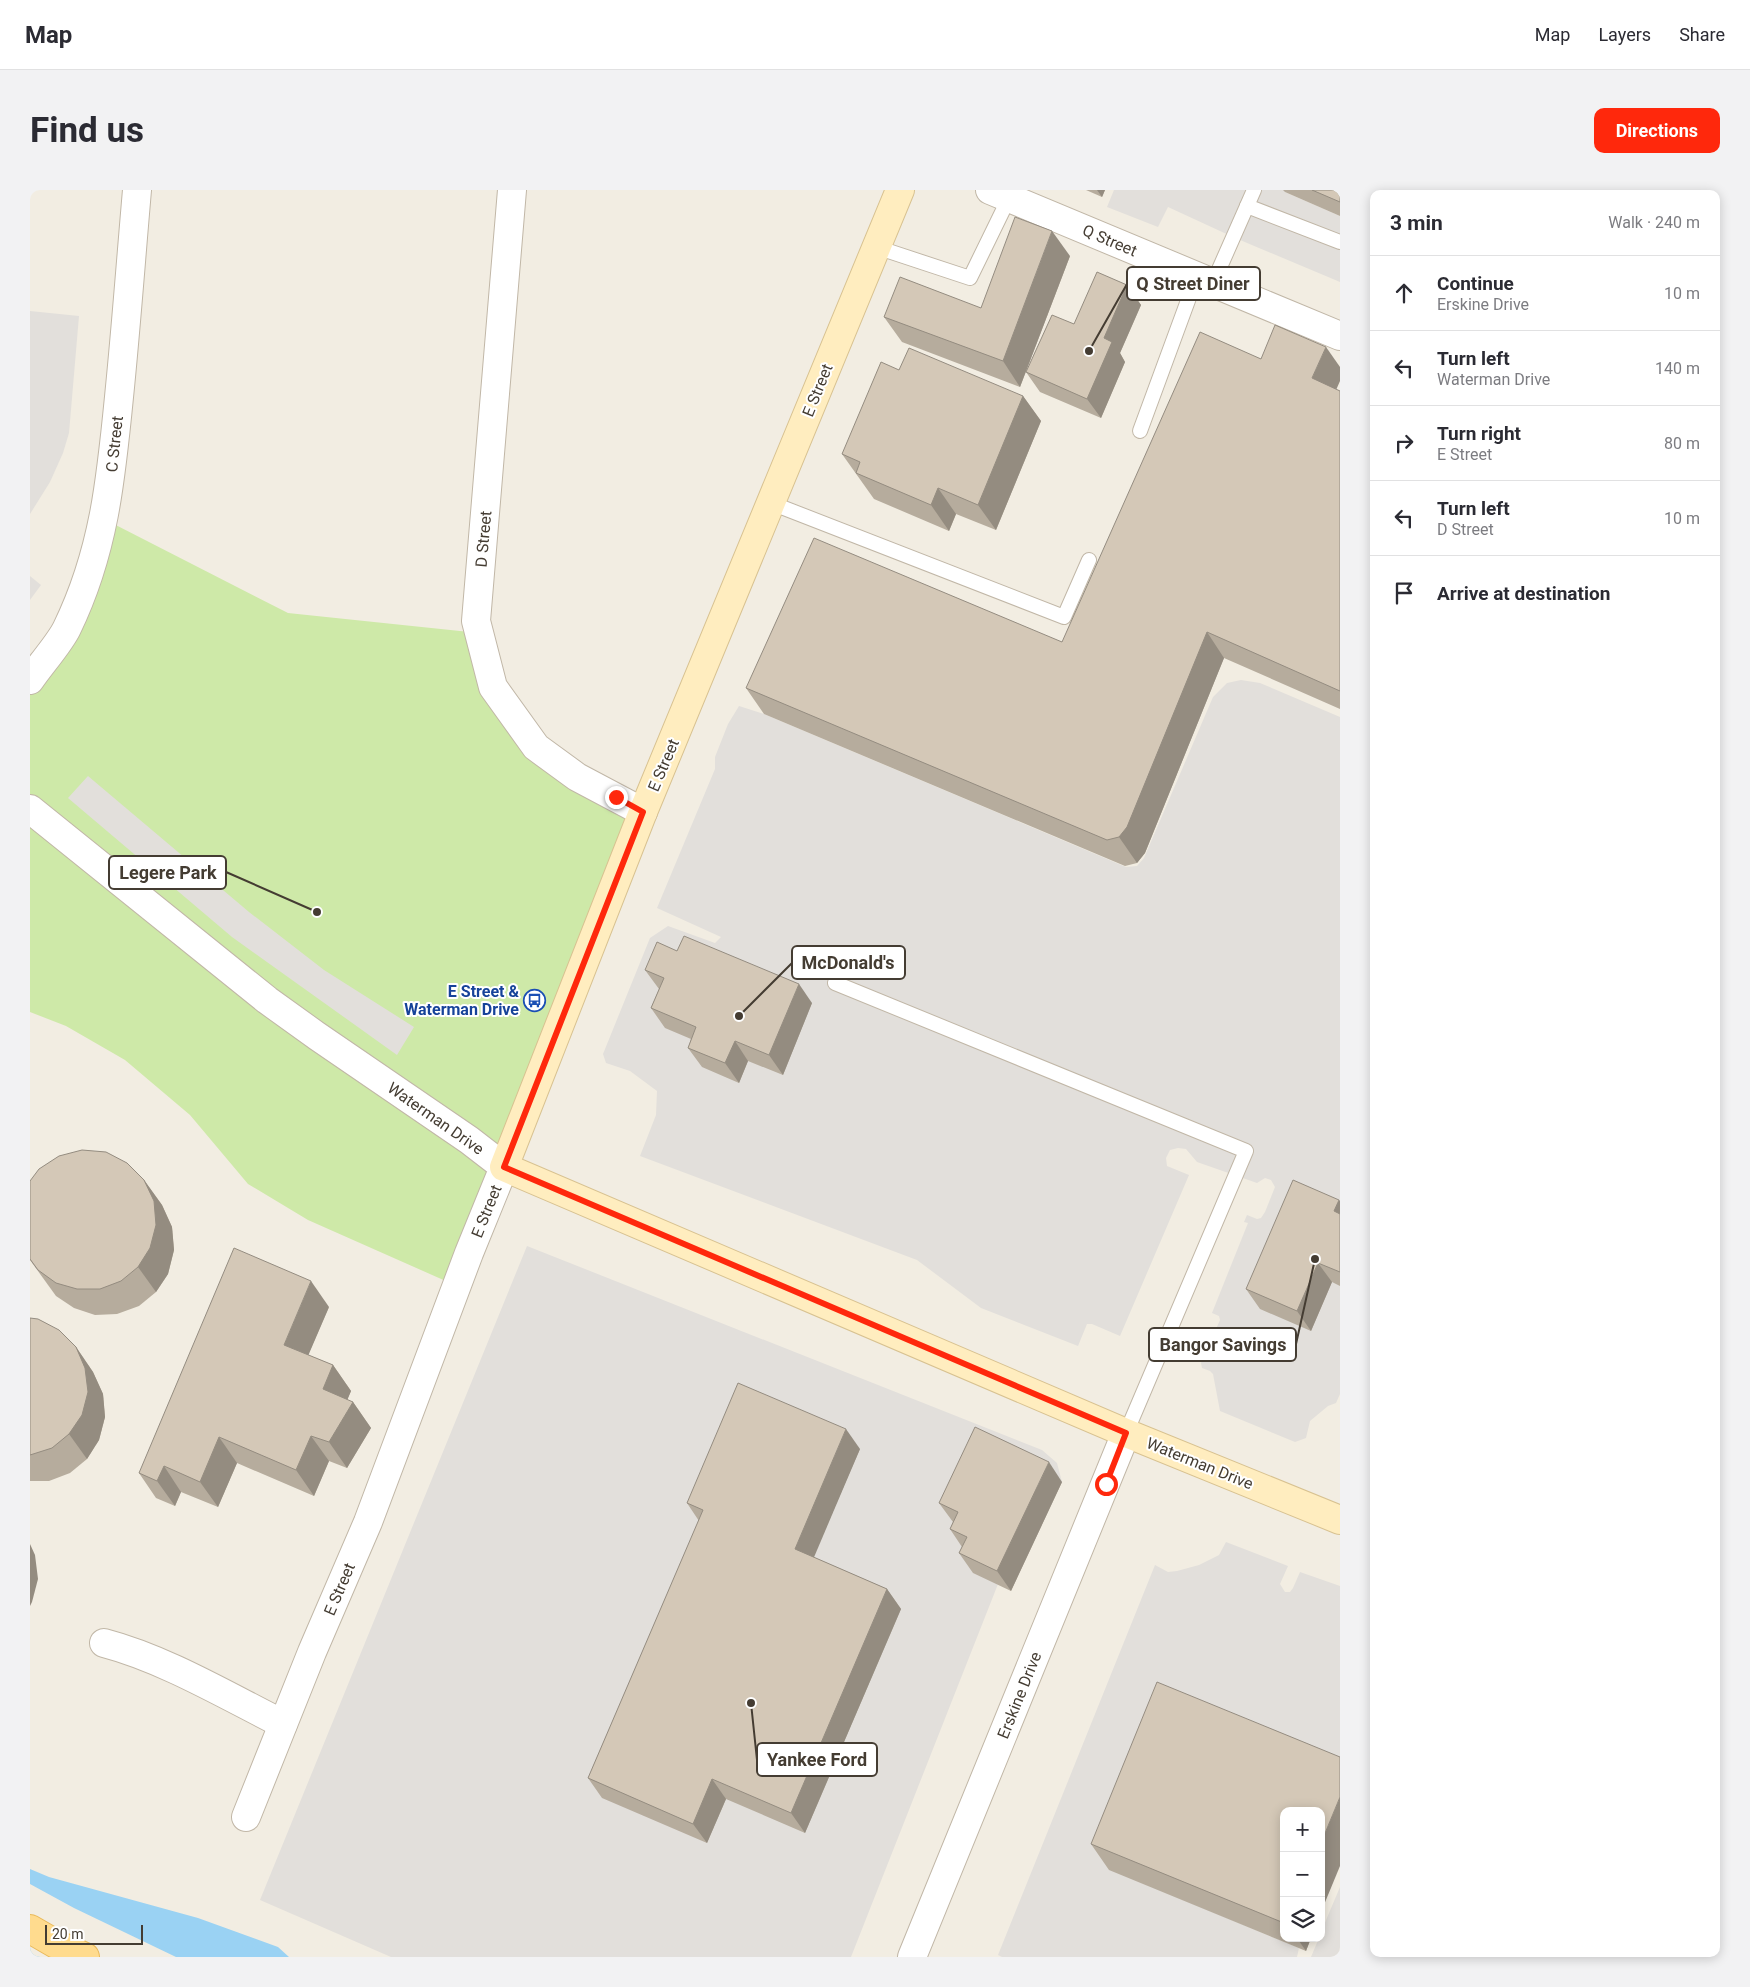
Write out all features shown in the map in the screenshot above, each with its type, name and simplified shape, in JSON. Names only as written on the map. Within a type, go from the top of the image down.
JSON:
[{"type":"main road","points":[[30,1929],[56,1944],[85,1957]]},
{"type":"street","name":"C Street","points":[[30,680],[66,630],[89,577],[104,519],[113,460],[122,370],[136,190]]},
{"type":"street","name":"D Street","points":[[512,190],[476,621],[493,687],[536,747],[578,778],[643,812]]},
{"type":"street","name":"E Street","points":[[246,1817],[312,1652],[368,1522],[469,1253],[643,812],[900,190]]},
{"type":"street","name":"Q Street","points":[[1000,194],[1340,336]]},
{"type":"street","name":"Waterman Drive","points":[[30,809],[267,1000],[469,1140],[504,1167],[1126,1433],[1340,1520]]},
{"type":"street","name":"Erskine Drive","points":[[912,1957],[1126,1433]]},
{"type":"street","points":[[104,1643],[126,1649],[196,1680],[283,1724]]},
{"type":"lane","points":[[1140,430],[1205,280],[1247,206],[1254,190]]},
{"type":"lane","points":[[876,247],[970,278],[1000,194]]},
{"type":"lane","points":[[1247,206],[1340,242]]},
{"type":"lane","points":[[771,503],[1064,617],[1089,560]]},
{"type":"lane","points":[[836,983],[1246,1151],[1126,1433]]},
{"type":"green space","points":[[104,519],[288,613],[479,633],[536,747],[643,812],[457,1286],[308,1220],[248,1184],[190,1115],[125,1060],[66,1026],[30,1012],[30,680]]},
{"type":"shaded area","points":[[1114,190],[1285,190],[1285,192],[1340,216],[1340,282],[1233,237],[1168,207],[1158,227],[1107,207]]},
{"type":"shaded area","points":[[30,311],[79,316],[69,433],[63,453],[50,482],[30,514]]},
{"type":"shaded area","points":[[30,576],[41,585],[30,600]]},
{"type":"shaded area","points":[[1241,680],[1260,683],[1340,717],[1340,1394],[1336,1403],[1328,1406],[1310,1421],[1306,1438],[1295,1442],[1220,1411],[1213,1374],[1202,1368],[1201,1363],[1220,1320],[1219,1316],[1212,1313],[1248,1223],[1244,1222],[1247,1215],[1257,1219],[1261,1218],[1265,1212],[1275,1187],[1271,1180],[1265,1178],[1257,1183],[1197,1162],[1186,1149],[1170,1150],[1166,1158],[1167,1166],[1189,1175],[1120,1336],[1092,1324],[1087,1324],[1078,1346],[981,1308],[917,1260],[640,1156],[656,1115],[657,1091],[630,1071],[606,1063],[603,1054],[650,938],[668,926],[715,943],[721,937],[657,908],[715,769],[715,757],[728,724],[739,706],[764,714],[1126,867],[1137,866],[1144,858],[1213,697],[1227,683]]},
{"type":"shaded area","points":[[88,776],[249,912],[324,970],[414,1027],[397,1055],[232,937],[68,798]]},
{"type":"shaded area","points":[[527,1246],[1042,1450],[1057,1463],[1062,1482],[998,1584],[851,1957],[391,1957],[260,1900]]},
{"type":"shaded area","points":[[1226,1542],[1288,1566],[1280,1584],[1285,1592],[1290,1592],[1293,1588],[1300,1572],[1340,1586],[1340,1758],[1109,1869],[1280,1940],[1280,1942],[1299,1948],[1297,1957],[1002,1957],[998,1955],[1155,1565],[1168,1572],[1177,1571],[1199,1565],[1219,1555]]},
{"type":"shaded area","points":[[1340,1887],[1340,1957],[1311,1957],[1317,1942],[1325,1942],[1325,1923]]},
{"type":"water","points":[[30,1869],[49,1877],[198,1918],[278,1947],[289,1957],[30,1957]]},
{"type":"pier","points":[[30,1884],[74,1908],[176,1957],[30,1957]]},
{"type":"building","points":[[1312,190],[1340,190],[1340,202]]},
{"type":"building","points":[[1015,217],[1052,231],[1003,361],[884,317],[900,277],[981,308]]},
{"type":"building","points":[[1097,272],[1127,285],[1104,338],[1112,342],[1087,399],[1026,372],[1052,315],[1074,324]]},
{"type":"building","points":[[1275,325],[1326,347],[1312,378],[1340,391],[1340,691],[1207,632],[1127,827],[1119,837],[1107,840],[746,688],[814,538],[1062,642],[1200,332],[1261,359]]},
{"type":"building","points":[[909,348],[1023,396],[978,505],[938,488],[931,505],[856,473],[860,462],[842,454],[881,362],[899,370]]},
{"type":"building","points":[[684,936],[799,984],[769,1055],[735,1041],[725,1063],[688,1048],[696,1027],[651,1008],[664,978],[645,970],[657,942],[677,951]]},
{"type":"building","points":[[82,1150],[106,1152],[127,1163],[144,1180],[154,1201],[156,1225],[150,1248],[138,1267],[121,1281],[100,1289],[77,1289],[56,1283],[38,1270],[30,1259],[30,1181],[39,1169],[59,1156]]},
{"type":"building","points":[[1293,1180],[1339,1200],[1334,1211],[1340,1214],[1340,1272],[1318,1263],[1297,1311],[1246,1289]]},
{"type":"building","points":[[234,1248],[311,1281],[284,1345],[333,1365],[323,1389],[353,1402],[329,1442],[311,1436],[296,1470],[219,1437],[200,1482],[164,1466],[157,1481],[139,1473]]},
{"type":"building","points":[[30,1318],[38,1319],[59,1330],[76,1347],[85,1368],[88,1392],[82,1415],[69,1434],[52,1448],[30,1455]]},
{"type":"building","points":[[738,1383],[846,1429],[795,1549],[887,1589],[791,1813],[712,1779],[693,1824],[588,1778],[703,1510],[687,1503]]},
{"type":"building","points":[[975,1427],[1049,1462],[997,1571],[959,1553],[967,1537],[950,1529],[958,1512],[939,1503]]},
{"type":"building","points":[[1157,1682],[1340,1757],[1340,1797],[1325,1833],[1325,1807],[1280,1807],[1280,1921],[1091,1844]]},
{"type":"place","name":"Q Street Diner","points":[[1089,351]]},
{"type":"place","name":"Legere Park","points":[[317,912]]},
{"type":"place","name":"E Street & Waterman Drive","points":[[535,1000]]},
{"type":"place","name":"McDonald's","points":[[739,1016]]},
{"type":"place","name":"Bangor Savings","points":[[1315,1259]]},
{"type":"place","name":"Yankee Ford","points":[[751,1703]]},
{"type":"route","points":[[616,797],[643,812],[504,1167],[1126,1433],[1106,1484]]}]
